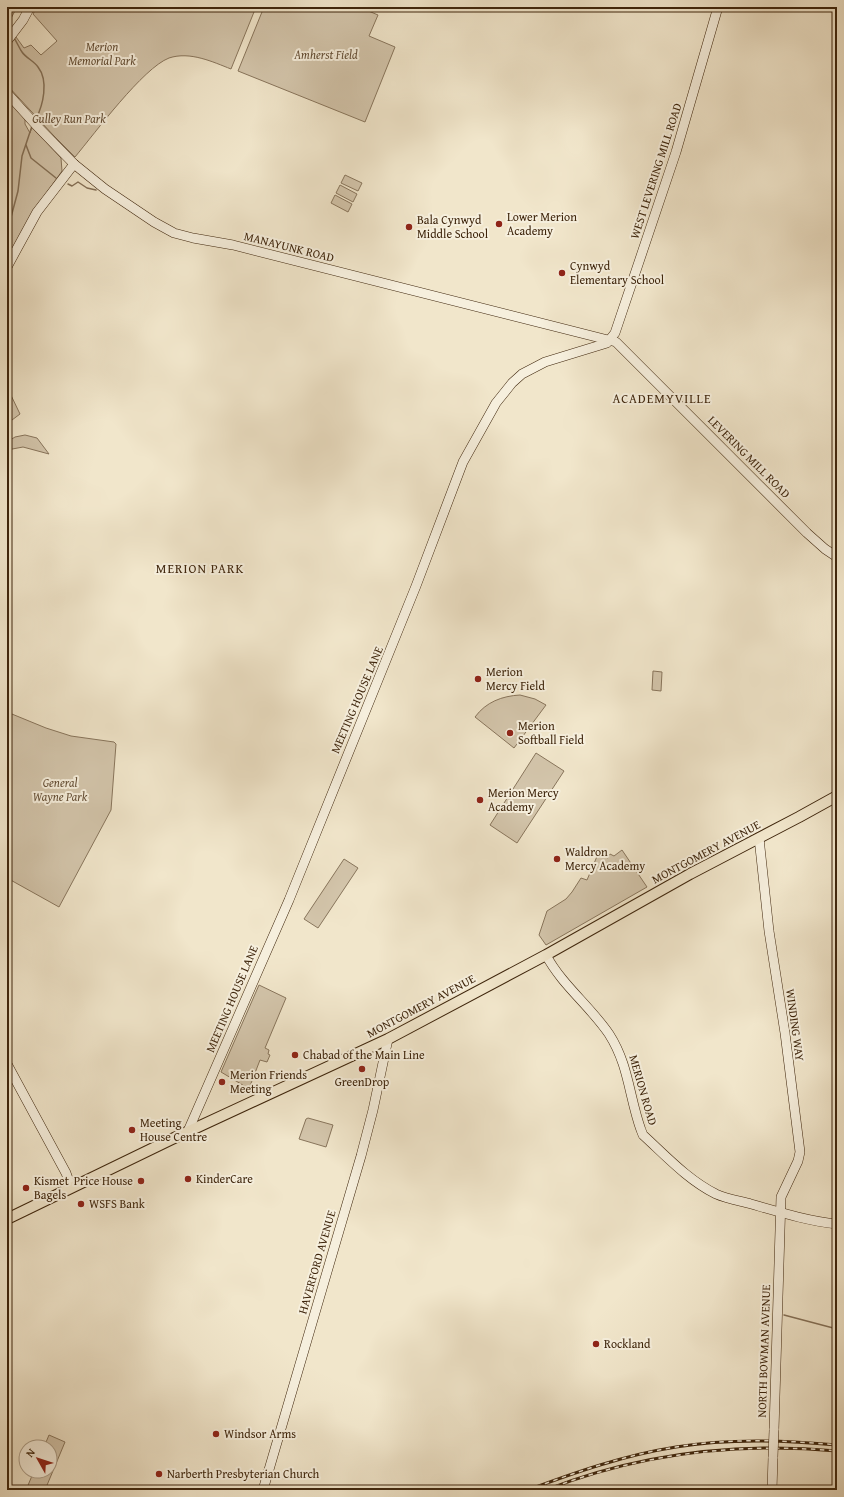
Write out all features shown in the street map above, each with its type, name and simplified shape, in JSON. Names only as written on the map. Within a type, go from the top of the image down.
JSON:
[{"type":"main road","name":"MONTGOMERY AVENUE","points":[[7,1219],[188,1131],[388,1039],[546,955],[690,874],[799,818],[837,796]]},
{"type":"street","points":[[10,37],[23,20],[30,7]]},
{"type":"street","name":"WEST LEVERING MILL ROAD","points":[[610,340],[615,333],[676,152],[718,7]]},
{"type":"street","name":"MANAYUNK ROAD","points":[[7,93],[74,164],[105,189],[154,222],[174,232],[193,238],[241,247],[610,340]]},
{"type":"street","points":[[7,267],[38,212],[74,164]]},
{"type":"street","name":"LEVERING MILL ROAD","points":[[610,340],[620,344],[807,533],[837,556]]},
{"type":"street","name":"MEETING HOUSE LANE","points":[[188,1131],[289,900],[416,586],[463,462],[496,403],[512,383],[522,374],[545,362],[601,346],[610,340]]},
{"type":"street","name":"WINDING WAY","points":[[759,838],[769,931],[785,1033],[800,1152],[798,1161],[781,1197],[780,1212]]},
{"type":"street","name":"MERION ROAD","points":[[546,955],[575,995],[589,1009],[609,1034],[620,1054],[628,1077],[638,1124],[643,1134],[684,1173],[718,1195],[780,1212],[826,1223],[837,1224]]},
{"type":"street","name":"HAVERFORD AVENUE","points":[[263,1490],[362,1150],[373,1110],[388,1039]]},
{"type":"street","points":[[7,1064],[66,1173],[71,1187]]},
{"type":"street","name":"NORTH BOWMAN AVENUE","points":[[772,1490],[780,1212]]},
{"type":"green space","points":[[7,7],[17,7],[7,26]]},
{"type":"green space","name":"Merion Memorial Park","points":[[37,7],[256,7],[231,69],[201,58],[185,56],[169,58],[158,64],[133,87],[75,157],[7,85],[7,48],[16,37],[24,48],[31,45],[41,55],[57,41],[33,14]]},
{"type":"green space","name":"Amherst Field","points":[[264,7],[359,7],[378,15],[369,36],[395,47],[365,122],[238,71]]},
{"type":"green space","name":"Gulley Run Park","points":[[7,99],[25,119],[25,124],[30,133],[32,127],[61,158],[62,171],[31,215],[7,260]]},
{"type":"green space","points":[[345,175],[362,183],[358,191],[341,183]]},
{"type":"green space","points":[[340,185],[357,194],[353,202],[336,193]]},
{"type":"green space","points":[[335,195],[352,204],[348,212],[331,203]]},
{"type":"green space","points":[[7,387],[20,414],[12,420],[7,419]]},
{"type":"green space","points":[[25,435],[37,438],[49,454],[23,447],[7,450],[7,442],[15,437]]},
{"type":"green space","points":[[653,671],[662,672],[661,691],[652,690]]},
{"type":"green space","name":"Merion Softball Field","points":[[520,695],[535,699],[546,705],[514,748],[475,717],[484,707],[501,698]]},
{"type":"green space","name":"General Wayne Park","points":[[7,712],[46,728],[71,736],[114,742],[116,744],[111,810],[59,907],[7,878]]},
{"type":"green space","points":[[536,753],[564,771],[517,843],[490,825]]},
{"type":"green space","points":[[622,850],[647,887],[546,945],[539,935],[547,911],[566,899],[581,878],[587,880],[598,854],[608,858],[610,854],[614,856]]},
{"type":"green space","points":[[344,859],[358,868],[318,928],[304,919]]},
{"type":"green space","points":[[259,985],[286,998],[265,1048],[269,1050],[268,1054],[270,1055],[267,1062],[260,1060],[250,1086],[246,1087],[221,1072]]},
{"type":"green space","points":[[308,1118],[333,1125],[326,1147],[299,1139],[306,1119]]},
{"type":"green space","points":[[49,1435],[65,1442],[58,1459],[58,1439],[47,1439]]},
{"type":"green space","points":[[31,1479],[50,1479],[45,1490],[26,1490]]},
{"type":"waterway","points":[[14,38],[24,54],[38,67],[43,79],[43,100],[36,119]]},
{"type":"waterway","points":[[7,232],[18,191],[22,156],[32,126]]},
{"type":"waterway","points":[[26,145],[31,158],[56,178]]},
{"type":"waterway","points":[[68,184],[72,186],[78,182],[87,188],[96,190]]},
{"type":"waterway","points":[[784,1315],[837,1329]]},
{"type":"railway","points":[[528,1490],[601,1465],[657,1450],[696,1444],[756,1441],[837,1445]]},
{"type":"railway","points":[[546,1490],[616,1467],[652,1459],[689,1454],[763,1448],[837,1451]]},
{"type":"place","name":"Lower Merion Academy","points":[[499,224]]},
{"type":"place","name":"Bala Cynwyd Middle School","points":[[409,227]]},
{"type":"place","name":"Cynwyd Elementary School","points":[[562,273]]},
{"type":"place","name":"Merion Mercy Field","points":[[478,679]]},
{"type":"place","name":"Merion Softball Field","points":[[510,733]]},
{"type":"place","name":"Merion Mercy Academy","points":[[480,800]]},
{"type":"place","name":"Waldron Mercy Academy","points":[[557,859]]},
{"type":"place","name":"Chabad of the Main Line","points":[[295,1055]]},
{"type":"place","name":"GreenDrop","points":[[362,1069]]},
{"type":"place","name":"Merion Friends Meeting","points":[[222,1082]]},
{"type":"place","name":"Meeting House Centre","points":[[132,1130]]},
{"type":"place","name":"KinderCare","points":[[188,1179]]},
{"type":"place","name":"Price House","points":[[141,1181]]},
{"type":"place","name":"Kismet Bagels","points":[[26,1188]]},
{"type":"place","name":"WSFS Bank","points":[[81,1204]]},
{"type":"place","name":"Rockland","points":[[596,1344]]},
{"type":"place","name":"Windsor Arms","points":[[216,1434]]},
{"type":"place","name":"Narberth Presbyterian Church","points":[[159,1474]]},
{"type":"district","name":"ACADEMYVILLE","points":[[662,398]]},
{"type":"district","name":"MERION PARK","points":[[200,568]]}]
